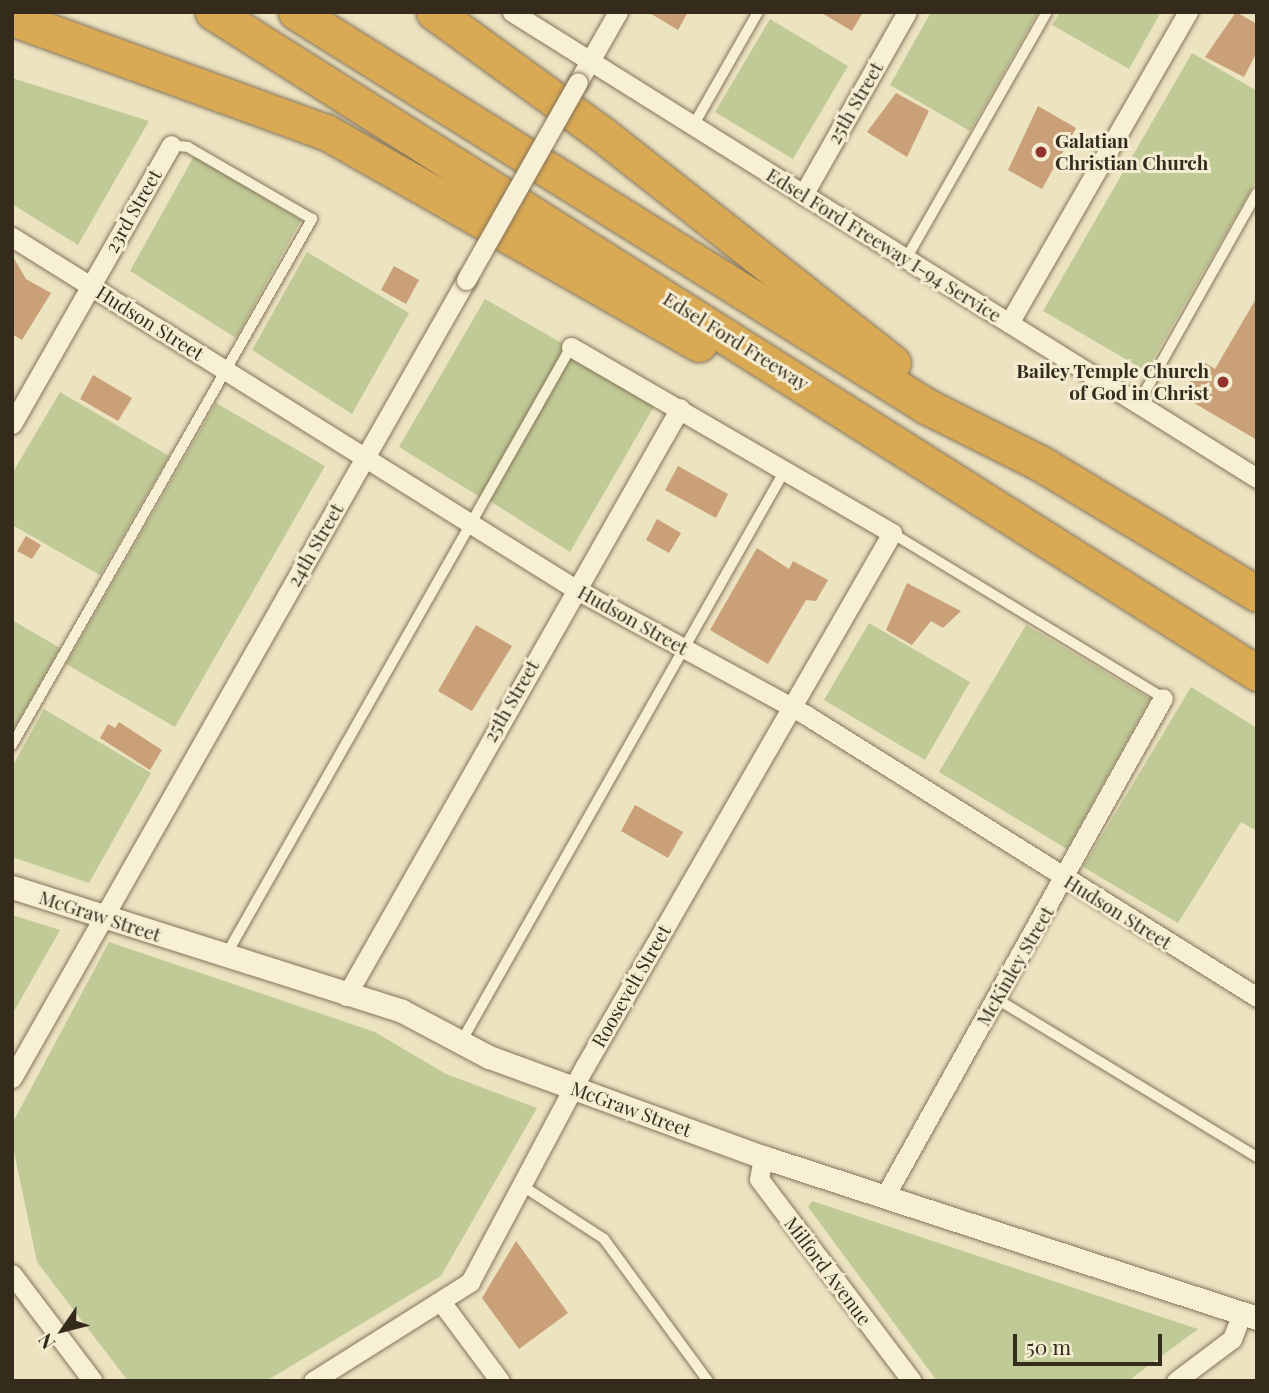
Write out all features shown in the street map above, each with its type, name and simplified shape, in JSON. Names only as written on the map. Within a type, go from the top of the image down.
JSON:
[{"type":"highway","name":"Edsel Ford Freeway","points":[[213,12],[879,430],[1012,523],[1257,673]]},
{"type":"highway","points":[[296,12],[926,406],[1040,463],[1257,594]]},
{"type":"highway","points":[[434,12],[598,131],[891,361],[926,406]]},
{"type":"highway","points":[[12,18],[326,132],[746,370],[879,430]]},
{"type":"highway","points":[[12,43],[126,60]]},
{"type":"highway","points":[[1012,523],[1257,698]]},
{"type":"street","name":"Edsel Ford Freeway I-94 Service","points":[[512,12],[1257,478]]},
{"type":"street","name":"24th Street","points":[[14,1072],[618,12]]},
{"type":"street","name":"25th Street","points":[[803,195],[907,12]]},
{"type":"street","points":[[1009,323],[1188,12]]},
{"type":"street","name":"23rd Street","points":[[12,424],[171,145]]},
{"type":"street","name":"Hudson Street","points":[[12,237],[577,590],[791,706],[1064,880],[1257,998]]},
{"type":"street","points":[[572,346],[892,533]]},
{"type":"street","name":"25th Street","points":[[346,996],[680,408]]},
{"type":"street","name":"Roosevelt Street","points":[[313,1381],[442,1303],[470,1282],[574,1087],[892,533]]},
{"type":"street","name":"McKinley Street","points":[[886,1196],[1163,698]]},
{"type":"street","name":"McGraw Street","points":[[12,887],[346,996],[402,1011],[460,1043],[763,1157],[1249,1315]]},
{"type":"street","name":"Milford Avenue","points":[[763,1157],[759,1180],[912,1381]]},
{"type":"street","points":[[13,1277],[93,1381]]},
{"type":"street","points":[[442,1303],[500,1381]]},
{"type":"street","points":[[1176,1381],[1232,1339],[1249,1315]]},
{"type":"lane","points":[[693,126],[758,12]]},
{"type":"lane","points":[[906,259],[1047,12]]},
{"type":"lane","points":[[12,745],[312,219],[188,147],[171,145]]},
{"type":"lane","points":[[1138,404],[1257,193]]},
{"type":"lane","points":[[225,956],[572,346]]},
{"type":"lane","points":[[460,1043],[785,470]]},
{"type":"lane","points":[[892,533],[1163,698]]},
{"type":"lane","points":[[997,999],[1257,1157]]},
{"type":"lane","points":[[521,1185],[604,1239],[708,1381]]},
{"type":"green space","points":[[931,12],[1038,12],[970,131],[890,85]]},
{"type":"green space","points":[[1060,12],[1161,12],[1129,69],[1052,25]]},
{"type":"green space","points":[[770,19],[848,66],[793,159],[715,112]]},
{"type":"green space","points":[[1192,53],[1257,91],[1257,179],[1146,371],[1043,311]]},
{"type":"green space","points":[[12,78],[149,121],[78,245],[12,204]]},
{"type":"green space","points":[[194,156],[301,220],[236,338],[130,271]]},
{"type":"green space","points":[[307,252],[409,313],[352,414],[252,350]]},
{"type":"green space","points":[[485,299],[567,346],[480,497],[399,447]]},
{"type":"green space","points":[[572,354],[656,403],[570,552],[490,501]]},
{"type":"green space","points":[[60,392],[169,456],[100,575],[12,525],[12,474]]},
{"type":"green space","points":[[216,403],[325,466],[175,727],[66,664]]},
{"type":"green space","points":[[12,620],[60,648],[12,732]]},
{"type":"green space","points":[[869,623],[970,682],[925,760],[824,700]]},
{"type":"green space","points":[[1026,625],[1150,699],[1067,849],[939,772]]},
{"type":"green space","points":[[1191,687],[1257,728],[1257,831],[1241,822],[1178,923],[1083,867]]},
{"type":"green space","points":[[44,709],[151,773],[89,883],[12,857],[12,767]]},
{"type":"green space","points":[[12,915],[60,930],[12,1015]]},
{"type":"green space","points":[[109,942],[375,1032],[446,1074],[537,1108],[441,1276],[266,1381],[128,1381],[37,1262],[12,1142],[12,1124]]},
{"type":"green space","points":[[812,1201],[1198,1329],[1128,1381],[937,1381],[808,1207]]},
{"type":"building","points":[[648,12],[688,12],[678,30]]},
{"type":"building","points":[[820,12],[863,12],[852,31]]},
{"type":"building","points":[[1236,12],[1257,24],[1257,52],[1244,77],[1205,57]]},
{"type":"building","points":[[896,93],[929,111],[907,157],[867,132]]},
{"type":"building","name":"Galatian Christian Church","points":[[1038,106],[1076,128],[1042,189],[1008,170]]},
{"type":"building","points":[[12,255],[26,279],[51,293],[22,340],[12,334]]},
{"type":"building","points":[[394,266],[419,280],[406,304],[381,290]]},
{"type":"building","name":"Bailey Temple Church of God in Christ","points":[[1257,297],[1257,440],[1182,396],[1202,361],[1215,369]]},
{"type":"building","points":[[93,375],[132,398],[118,421],[80,399]]},
{"type":"building","points":[[678,466],[728,494],[716,518],[665,490]]},
{"type":"building","points":[[657,519],[681,533],[669,553],[646,540]]},
{"type":"building","points":[[26,536],[41,545],[32,559],[17,551]]},
{"type":"building","points":[[757,548],[789,569],[793,561],[828,580],[816,601],[806,600],[768,664],[710,630]]},
{"type":"building","points":[[907,583],[961,611],[943,628],[931,621],[912,645],[886,630]]},
{"type":"building","points":[[476,625],[512,646],[472,711],[438,691]]},
{"type":"building","points":[[119,722],[162,750],[150,770],[100,738],[108,724],[115,728]]},
{"type":"building","points":[[635,805],[683,832],[668,858],[621,831]]},
{"type":"building","points":[[516,1241],[568,1313],[519,1349],[482,1298]]},
{"type":"place","name":"Galatian Christian Church","points":[[1041,152]]},
{"type":"place","name":"Bailey Temple Church of God in Christ","points":[[1223,382]]}]
